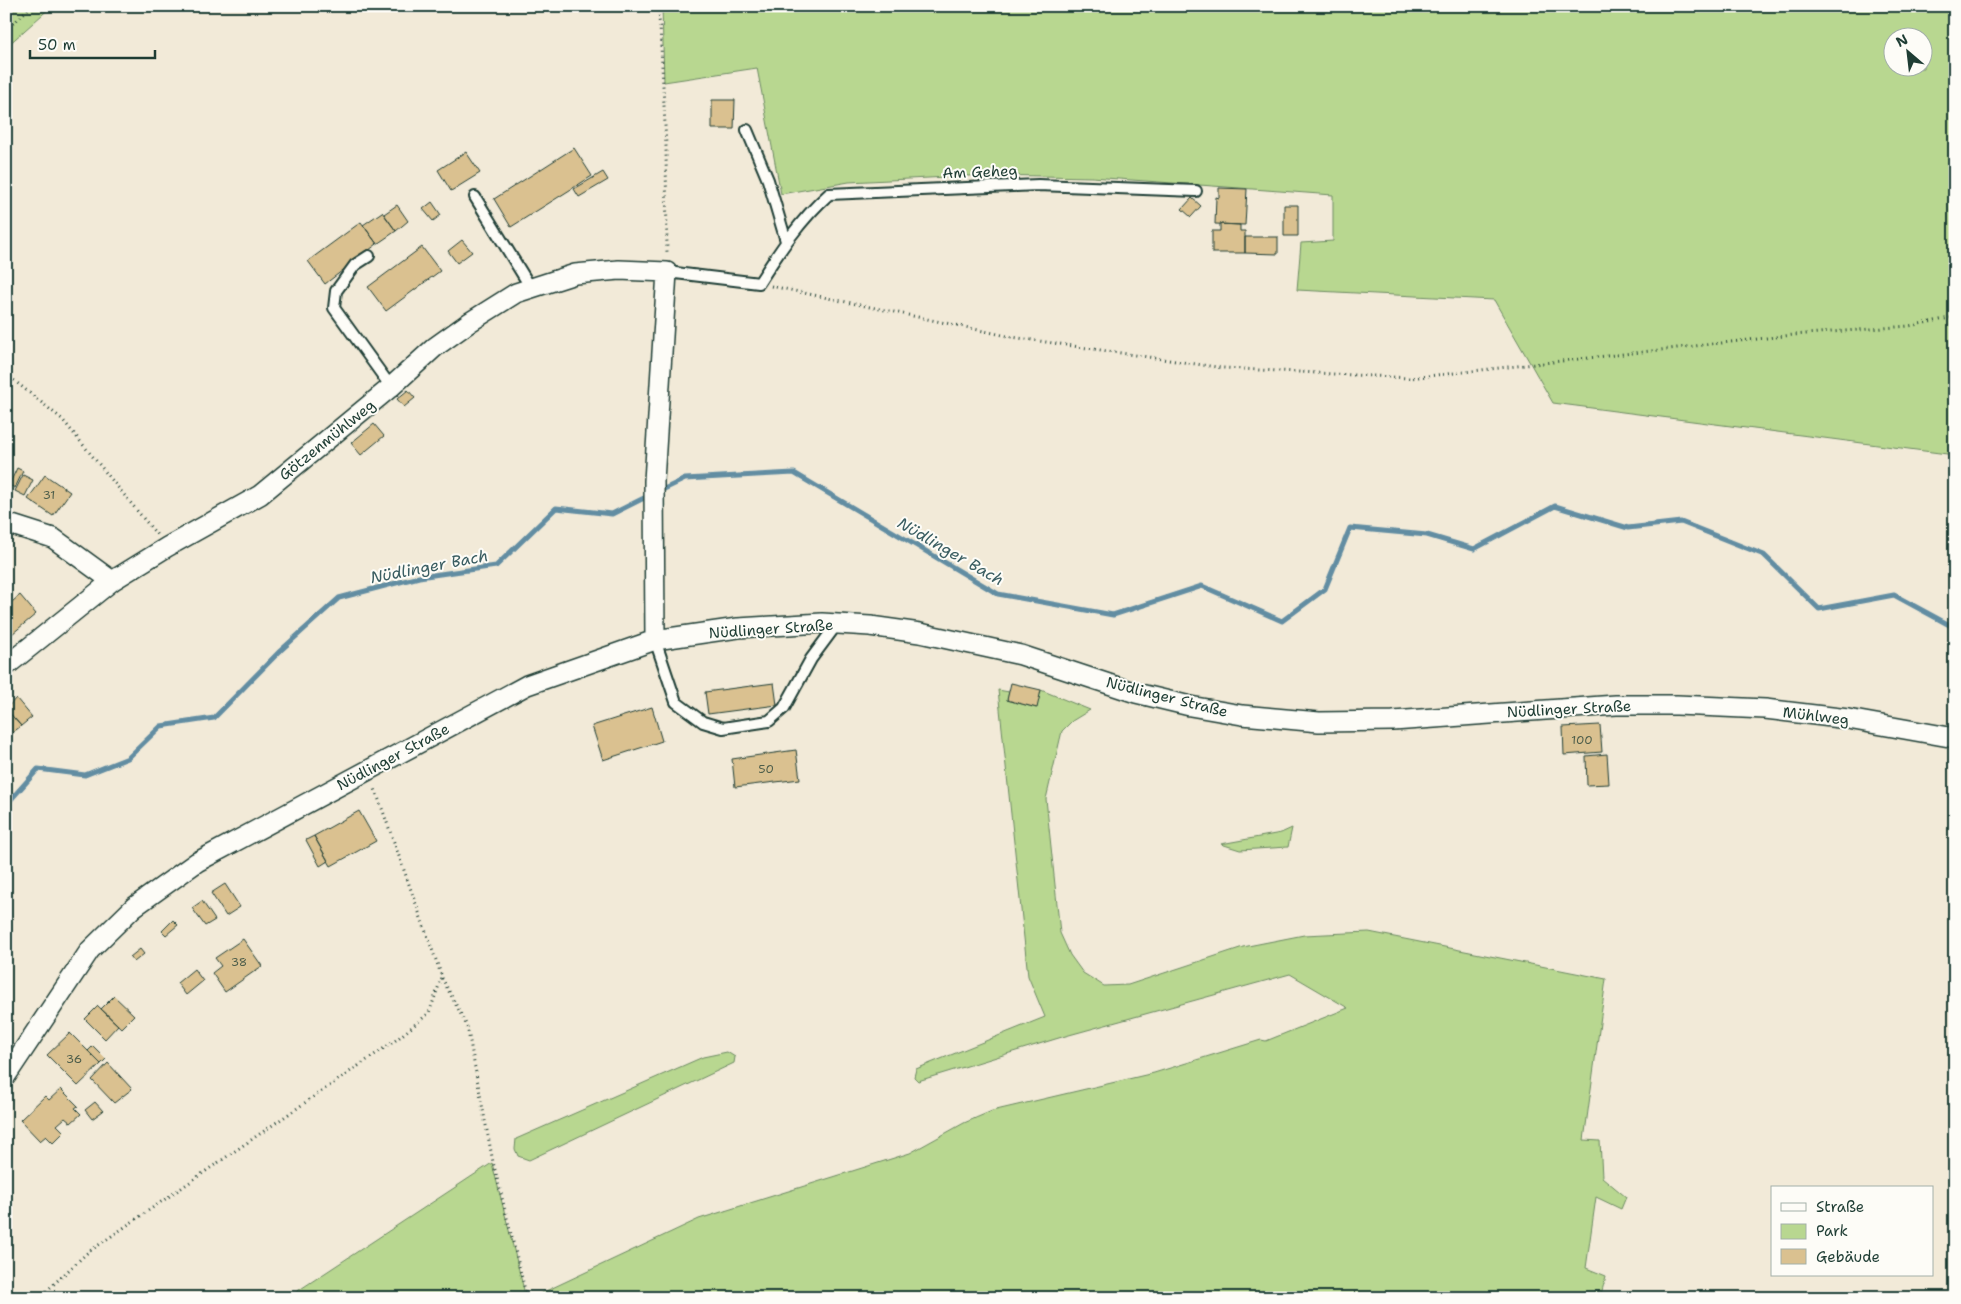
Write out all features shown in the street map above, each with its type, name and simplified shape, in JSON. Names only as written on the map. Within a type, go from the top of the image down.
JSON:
[{"type":"street","name":"Götzenmühlweg","points":[[6,666],[112,581],[167,547],[260,495],[391,387],[435,348],[470,322],[516,293],[575,274],[619,270],[667,272]]},
{"type":"street","points":[[655,640],[654,482],[667,272]]},
{"type":"street","points":[[6,523],[53,538],[112,581]]},
{"type":"street","name":"Nüdlinger Straße","points":[[6,1076],[90,950],[134,907],[197,862],[527,686],[655,640],[738,628],[838,624],[920,633],[1021,655],[1136,692],[1242,715],[1319,722],[1393,721],[1616,705],[1677,705]]},
{"type":"street","name":"Mühlweg","points":[[1677,705],[1765,709],[1839,718],[1955,738]]},
{"type":"lane","points":[[747,130],[768,180],[786,240]]},
{"type":"lane","name":"Am Geheg","points":[[759,283],[786,240],[810,212],[829,194],[1038,185],[1196,191]]},
{"type":"lane","points":[[475,196],[531,288]]},
{"type":"lane","points":[[369,256],[355,265],[336,291],[334,308],[391,387]]},
{"type":"lane","points":[[667,272],[759,283]]},
{"type":"lane","points":[[655,640],[676,702],[703,722],[723,728],[769,721],[784,708],[811,659],[838,624]]},
{"type":"path","points":[[6,31],[31,6]]},
{"type":"path","points":[[657,6],[660,26],[666,145],[667,272]]},
{"type":"path","points":[[759,283],[1012,337],[1223,368],[1410,378],[1793,335],[1909,326],[1955,317]]},
{"type":"path","points":[[6,374],[62,419],[167,547]]},
{"type":"path","points":[[368,771],[442,977],[467,1026],[493,1162],[527,1298]]},
{"type":"path","points":[[39,1298],[87,1253],[396,1040],[429,1013],[442,977]]},
{"type":"green space","points":[[6,6],[52,6],[6,47]]},
{"type":"green space","points":[[662,6],[1955,6],[1955,455],[1553,403],[1494,300],[1297,290],[1301,243],[1333,241],[1333,195],[1092,177],[988,175],[849,182],[781,194],[757,68],[664,82]]},
{"type":"green space","points":[[998,690],[1009,692],[1007,700],[1036,708],[1041,690],[1090,710],[1072,721],[1062,731],[1046,799],[1060,933],[1070,955],[1083,973],[1104,986],[1128,985],[1243,947],[1304,935],[1369,932],[1606,979],[1584,1140],[1600,1141],[1602,1177],[1626,1197],[1621,1209],[1596,1197],[1586,1268],[1606,1276],[1600,1298],[531,1298],[699,1219],[910,1153],[964,1123],[992,1111],[1154,1073],[1261,1040],[1266,1041],[1348,1008],[1290,974],[1062,1037],[918,1081],[914,1077],[916,1069],[1045,1017],[1028,976]]},
{"type":"green space","points":[[1292,828],[1288,847],[1240,850],[1221,844],[1281,833]]},
{"type":"green space","points":[[727,1052],[735,1057],[734,1063],[529,1160],[518,1156],[515,1149],[516,1139],[703,1057]]},
{"type":"green space","points":[[492,1163],[526,1298],[287,1298]]},
{"type":"building","points":[[712,100],[735,100],[734,129],[712,129]]},
{"type":"building","points":[[574,148],[592,176],[511,227],[494,199]]},
{"type":"building","points":[[466,152],[480,173],[451,191],[438,170]]},
{"type":"building","points":[[603,172],[608,180],[579,197],[574,189]]},
{"type":"building","points":[[1219,188],[1247,189],[1245,225],[1215,224],[1216,197],[1219,198]]},
{"type":"building","points":[[1192,198],[1201,206],[1191,217],[1182,209]]},
{"type":"building","points":[[432,202],[441,215],[433,221],[423,209]]},
{"type":"building","points":[[397,205],[408,221],[396,231],[384,214]]},
{"type":"building","points":[[1284,205],[1298,205],[1298,236],[1284,236]]},
{"type":"building","points":[[382,212],[396,231],[377,244],[363,225]]},
{"type":"building","points":[[361,222],[377,244],[325,284],[308,261]]},
{"type":"building","points":[[1220,224],[1240,225],[1240,231],[1245,231],[1245,253],[1212,253],[1212,231],[1220,231]]},
{"type":"building","points":[[1245,237],[1278,237],[1278,254],[1245,253]]},
{"type":"building","points":[[462,240],[472,252],[457,263],[448,251]]},
{"type":"building","points":[[422,247],[440,271],[386,311],[368,287]]},
{"type":"building","points":[[408,390],[415,398],[404,407],[397,399]]},
{"type":"building","points":[[374,424],[384,436],[361,455],[351,443]]},
{"type":"building","points":[[17,468],[23,471],[15,488],[9,485]]},
{"type":"building","points":[[23,475],[33,480],[25,496],[15,491]]},
{"type":"building","points":[[45,475],[70,492],[53,516],[28,499]]},
{"type":"building","points":[[20,595],[36,614],[12,634],[6,627],[6,607]]},
{"type":"building","points":[[774,683],[777,705],[708,714],[705,692]]},
{"type":"building","points":[[1011,683],[1041,690],[1037,708],[1007,700]]},
{"type":"building","points":[[16,698],[32,717],[21,726],[6,709]]},
{"type":"building","points":[[652,707],[662,741],[603,760],[592,726]]},
{"type":"building","points":[[6,709],[21,726],[6,738]]},
{"type":"building","points":[[1600,725],[1602,752],[1564,755],[1563,727]]},
{"type":"building","points":[[796,750],[800,779],[735,787],[732,759]]},
{"type":"building","points":[[1607,754],[1609,784],[1587,785],[1586,756]]},
{"type":"building","points":[[359,811],[376,841],[331,866],[314,836]]},
{"type":"building","points":[[314,836],[328,861],[320,866],[306,840]]},
{"type":"building","points":[[225,884],[240,907],[226,916],[211,893]]},
{"type":"building","points":[[202,901],[215,920],[205,926],[192,908]]},
{"type":"building","points":[[173,920],[178,925],[166,935],[162,931]]},
{"type":"building","points":[[243,939],[262,966],[225,992],[212,973],[221,966],[215,958]]},
{"type":"building","points":[[140,949],[144,954],[134,962],[130,957]]},
{"type":"building","points":[[194,969],[203,981],[186,995],[177,983]]},
{"type":"building","points":[[114,996],[134,1015],[121,1028],[101,1009]]},
{"type":"building","points":[[98,1006],[118,1025],[105,1039],[85,1019]]},
{"type":"building","points":[[70,1033],[101,1064],[78,1086],[47,1055]]},
{"type":"building","points":[[93,1046],[106,1059],[101,1064],[88,1051]]},
{"type":"building","points":[[108,1063],[132,1089],[114,1103],[92,1080]]},
{"type":"building","points":[[61,1089],[78,1106],[75,1108],[81,1114],[71,1123],[65,1118],[57,1125],[64,1132],[53,1143],[46,1136],[40,1141],[20,1120],[45,1096],[49,1100]]},
{"type":"building","points":[[95,1102],[103,1111],[92,1119],[85,1110]]},
{"type":"waterway","name":"Nüdlinger Bach","points":[[658,492],[685,479],[794,473],[998,594],[1113,615],[1202,586],[1282,621],[1325,589],[1350,528],[1427,535],[1474,549],[1555,506],[1628,528],[1681,522],[1764,555],[1819,609],[1894,595],[1955,628]]},
{"type":"waterway","name":"Nüdlinger Bach","points":[[6,805],[38,769],[85,775],[128,758],[161,726],[214,718],[280,651],[339,598],[419,577],[496,566],[556,508],[612,514],[650,495]]}]
